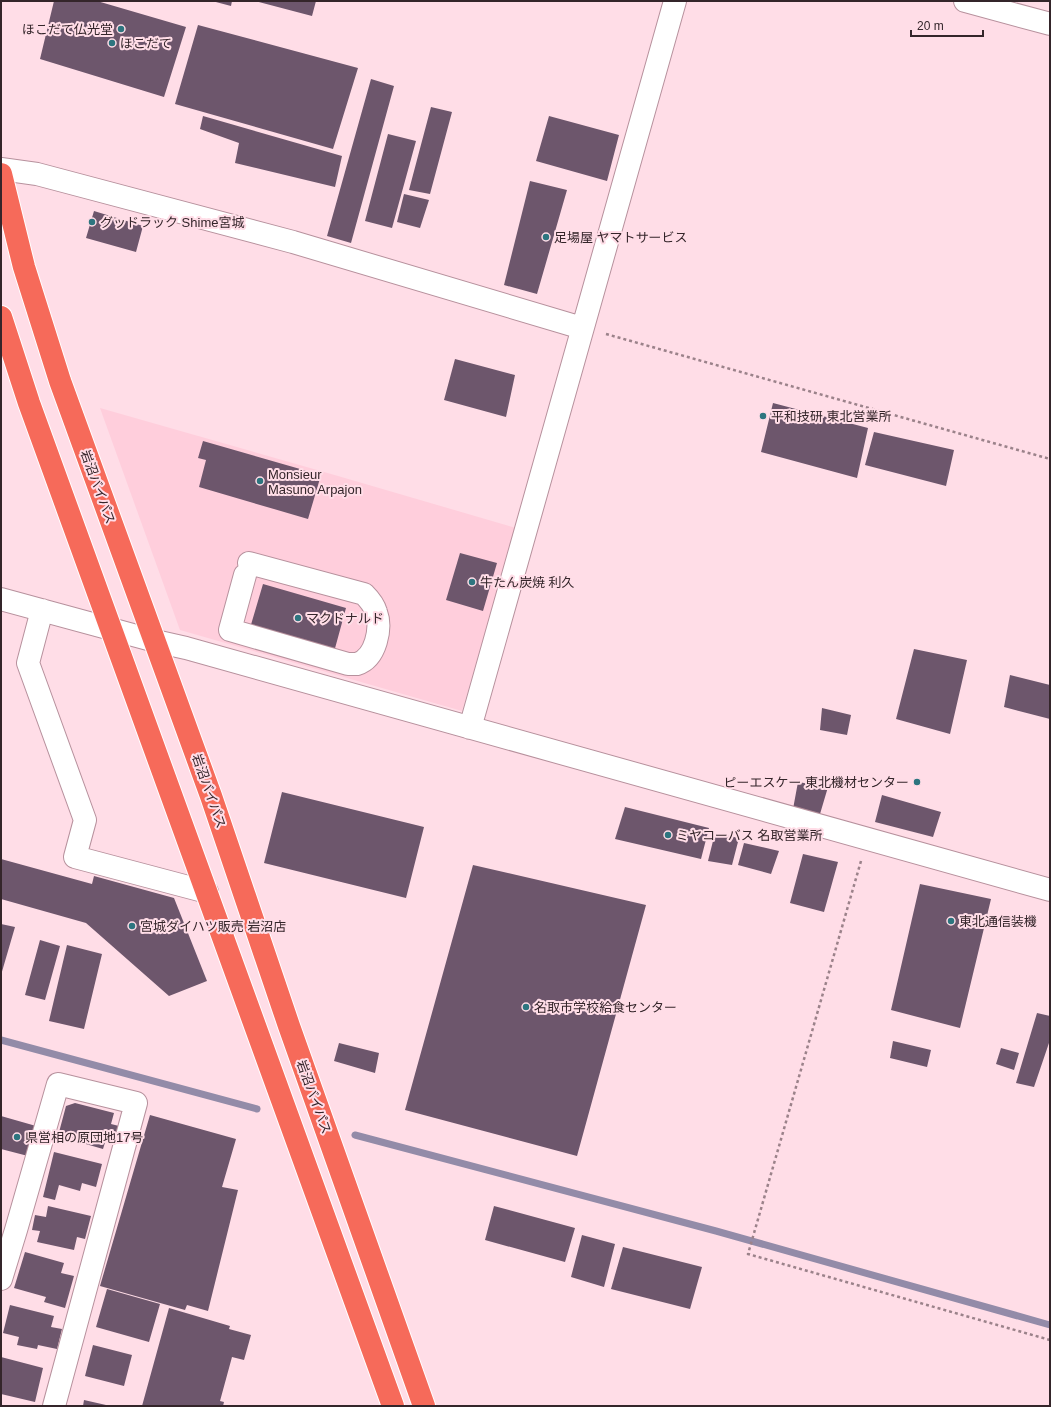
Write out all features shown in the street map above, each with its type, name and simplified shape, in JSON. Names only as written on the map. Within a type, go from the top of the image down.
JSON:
[{"type":"highway","name":"岩沼バイパス","points":[[1,174],[24,267],[60,381],[211,796],[291,1034],[424,1406]]},
{"type":"highway","points":[[1,317],[29,403],[393,1406]]},
{"type":"street","points":[[470,728],[529,523],[582,328],[676,1]]},
{"type":"street","points":[[965,1],[1050,24]]},
{"type":"street","points":[[1,168],[36,174],[293,242],[582,328]]},
{"type":"street","points":[[247,569],[364,594],[376,611],[379,624],[374,647],[368,656],[358,664],[348,664],[230,630],[247,569]]},
{"type":"street","points":[[1,599],[186,648],[1050,890]]},
{"type":"street","points":[[42,610],[28,663],[85,820],[75,857],[207,892]]},
{"type":"street","points":[[1,1279],[58,1084],[136,1103],[54,1406]]},
{"type":"path","points":[[582,328],[1050,459]]},
{"type":"path","points":[[868,839],[748,1254],[1050,1340]]},
{"type":"shaded area","points":[[100,408],[516,528],[462,711],[180,630]]},
{"type":"building","name":"ほこだて","points":[[54,1],[97,1],[186,27],[164,97],[40,59]]},
{"type":"building","points":[[212,1],[232,1],[231,6]]},
{"type":"building","points":[[255,1],[316,1],[312,16]]},
{"type":"building","points":[[198,25],[358,68],[333,149],[175,104]]},
{"type":"building","points":[[371,79],[394,86],[351,243],[327,236]]},
{"type":"building","points":[[431,107],[452,112],[430,194],[409,190]]},
{"type":"building","points":[[203,116],[342,156],[335,187],[235,163],[239,143],[200,129]]},
{"type":"building","points":[[549,116],[619,135],[607,181],[536,161]]},
{"type":"building","points":[[388,134],[416,141],[392,228],[365,221]]},
{"type":"building","points":[[530,181],[567,190],[537,294],[504,285]]},
{"type":"building","points":[[404,194],[429,200],[420,228],[397,222]]},
{"type":"building","points":[[94,211],[143,226],[136,252],[86,238]]},
{"type":"building","points":[[455,359],[515,375],[506,417],[444,400]]},
{"type":"building","points":[[773,403],[868,428],[857,478],[761,452]]},
{"type":"building","points":[[874,432],[954,450],[946,486],[865,465]]},
{"type":"building","name":"Monsieur Masuno Arpajon","points":[[203,441],[321,475],[308,519],[199,487],[206,460],[198,458]]},
{"type":"building","name":"牛たん炭焼 利久","points":[[460,553],[497,563],[483,611],[446,600]]},
{"type":"building","name":"マクドナルド","points":[[263,584],[346,608],[334,652],[250,628]]},
{"type":"building","points":[[914,649],[967,660],[950,734],[896,719]]},
{"type":"building","points":[[1010,675],[1050,685],[1050,719],[1004,707]]},
{"type":"building","points":[[822,708],[851,715],[847,735],[820,730]]},
{"type":"building","points":[[798,782],[828,787],[820,814],[793,809]]},
{"type":"building","points":[[282,792],[424,827],[406,898],[264,863]]},
{"type":"building","points":[[882,795],[941,812],[933,837],[875,822]]},
{"type":"building","points":[[625,807],[709,828],[701,859],[615,839]]},
{"type":"building","points":[[715,833],[739,838],[732,865],[708,861]]},
{"type":"building","points":[[744,843],[779,851],[771,874],[738,865]]},
{"type":"building","points":[[803,854],[838,862],[824,912],[790,903]]},
{"type":"building","points":[[1,859],[92,884],[94,876],[174,898],[207,981],[169,996],[86,923],[1,899]]},
{"type":"building","name":"名取市学校給食センター","points":[[473,865],[646,905],[577,1156],[405,1110]]},
{"type":"building","points":[[920,884],[991,899],[960,1028],[891,1010]]},
{"type":"building","points":[[1,924],[15,927],[1,975]]},
{"type":"building","points":[[40,940],[60,946],[45,1000],[25,995]]},
{"type":"building","points":[[67,945],[102,954],[84,1029],[49,1021]]},
{"type":"building","points":[[1037,1013],[1050,1016],[1050,1040],[1034,1087],[1016,1083]]},
{"type":"building","points":[[893,1041],[931,1050],[927,1067],[890,1058]]},
{"type":"building","points":[[339,1043],[379,1053],[375,1073],[334,1061]]},
{"type":"building","points":[[1001,1048],[1019,1053],[1014,1070],[996,1064]]},
{"type":"building","points":[[75,1103],[114,1113],[111,1124],[119,1126],[115,1138],[107,1136],[103,1149],[58,1136],[66,1106]]},
{"type":"building","points":[[150,1115],[236,1139],[222,1187],[238,1190],[208,1311],[187,1305],[185,1310],[100,1286]]},
{"type":"building","name":"県営相の原団地17号","points":[[1,1116],[36,1126],[28,1156],[1,1149]]},
{"type":"building","points":[[54,1152],[102,1164],[96,1187],[82,1183],[80,1191],[59,1185],[55,1200],[43,1197]]},
{"type":"building","points":[[48,1206],[91,1216],[85,1239],[77,1237],[74,1250],[37,1242],[40,1231],[32,1230],[35,1215],[46,1217]]},
{"type":"building","points":[[494,1206],[575,1228],[565,1262],[485,1240]]},
{"type":"building","points":[[582,1235],[615,1244],[604,1287],[571,1277]]},
{"type":"building","points":[[623,1247],[702,1267],[690,1309],[611,1289]]},
{"type":"building","points":[[25,1252],[64,1263],[61,1273],[74,1276],[65,1308],[44,1302],[46,1297],[14,1288]]},
{"type":"building","points":[[107,1289],[160,1304],[149,1342],[96,1327]]},
{"type":"building","points":[[10,1305],[54,1316],[51,1327],[62,1329],[57,1349],[38,1345],[37,1349],[17,1345],[19,1337],[3,1333]]},
{"type":"building","points":[[169,1308],[230,1326],[229,1329],[251,1335],[244,1360],[232,1357],[220,1401],[224,1402],[223,1406],[142,1406]]},
{"type":"building","points":[[93,1345],[132,1355],[124,1386],[85,1376]]},
{"type":"building","points":[[1,1357],[43,1368],[35,1402],[1,1394]]},
{"type":"building","points":[[84,1400],[106,1405],[106,1406],[83,1406]]},
{"type":"waterway","points":[[1,1040],[257,1109]]},
{"type":"waterway","points":[[355,1135],[716,1231],[1050,1325]]},
{"type":"place","name":"ほこだて仏光堂","points":[[121,29]]},
{"type":"place","name":"ほこだて","points":[[112,43]]},
{"type":"place","name":"グッドラック Shime宮城","points":[[92,222]]},
{"type":"place","name":"足場屋 ヤマトサービス","points":[[546,237]]},
{"type":"place","name":"平和技研 東北営業所","points":[[763,416]]},
{"type":"place","name":"Monsieur Masuno Arpajon","points":[[260,481]]},
{"type":"place","name":"牛たん炭焼 利久","points":[[472,582]]},
{"type":"place","name":"マクドナルド","points":[[298,618]]},
{"type":"place","name":"ピーエスケー 東北機材センター","points":[[917,782]]},
{"type":"place","name":"ミヤコーバス 名取営業所","points":[[668,835]]},
{"type":"place","name":"東北通信装機","points":[[951,921]]},
{"type":"place","name":"宮城ダイハツ販売 岩沼店","points":[[132,926]]},
{"type":"place","name":"名取市学校給食センター","points":[[526,1007]]},
{"type":"place","name":"県営相の原団地17号","points":[[17,1137]]}]
